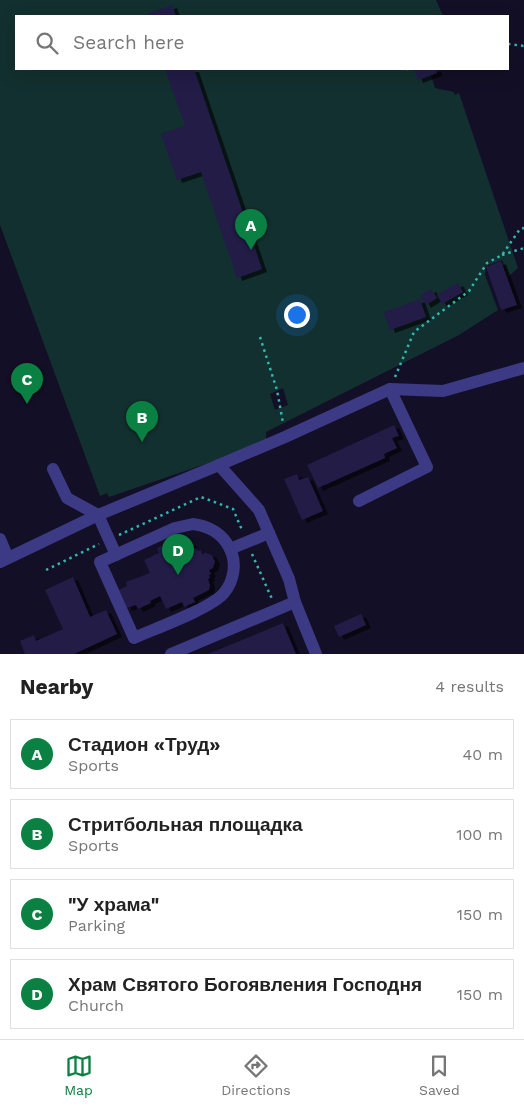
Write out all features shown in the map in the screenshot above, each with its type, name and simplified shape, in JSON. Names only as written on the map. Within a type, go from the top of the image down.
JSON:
[{"type":"street","points":[[0,539],[4,560],[98,515],[285,437],[390,389],[443,391],[524,368]]},
{"type":"street","points":[[359,500],[427,467],[390,389]]},
{"type":"street","points":[[219,465],[259,510],[289,579],[295,602],[316,654]]},
{"type":"street","points":[[52,469],[67,498],[98,515],[116,555]]},
{"type":"street","points":[[193,524],[211,529],[219,534],[230,549],[234,567],[229,585],[224,593],[209,604],[134,638],[100,562],[175,528],[193,524]]},
{"type":"street","points":[[230,549],[269,533]]},
{"type":"street","points":[[171,654],[295,602]]},
{"type":"path","points":[[509,44],[524,46]]},
{"type":"path","points":[[502,255],[520,229],[524,228]]},
{"type":"path","points":[[390,389],[414,332],[469,291],[487,263],[502,255],[524,249]]},
{"type":"path","points":[[260,338],[277,390],[285,437]]},
{"type":"green space","points":[[0,0],[436,0],[443,15],[15,15],[15,70],[436,70],[437,73],[431,75],[435,88],[454,92],[455,95],[459,93],[518,268],[509,276],[502,260],[486,266],[485,275],[498,310],[459,335],[266,432],[266,440],[223,458],[109,497],[107,493],[100,496],[0,225]],"holes":[[[283,388],[288,405],[275,410],[270,394]]]},
{"type":"building","points":[[172,5],[176,15],[147,15]]},
{"type":"building","points":[[165,70],[194,70],[262,269],[237,278],[201,172],[177,180],[161,134],[185,126]]},
{"type":"building","points":[[414,70],[436,70],[437,73],[418,80]]},
{"type":"building","points":[[501,261],[517,305],[501,310],[486,267]]},
{"type":"building","points":[[458,283],[463,292],[442,304],[437,295]]},
{"type":"building","points":[[431,289],[437,298],[426,305],[420,295]]},
{"type":"building","points":[[420,299],[426,317],[390,330],[384,312]]},
{"type":"building","points":[[394,425],[399,436],[392,438],[397,448],[384,454],[385,458],[318,488],[307,465]]},
{"type":"building","points":[[297,474],[299,480],[308,477],[323,511],[302,520],[284,479]]},
{"type":"building","points":[[186,541],[191,543],[194,549],[201,550],[202,554],[212,555],[215,562],[213,568],[209,570],[211,574],[208,579],[209,590],[193,598],[195,602],[184,607],[182,602],[166,609],[160,596],[138,609],[136,605],[127,608],[119,590],[127,586],[126,582],[150,573],[144,560],[159,553],[157,548],[168,543],[170,548]]},
{"type":"building","points":[[73,577],[90,617],[106,610],[117,634],[74,654],[25,654],[20,641],[34,635],[36,641],[63,629],[45,590]]},
{"type":"building","points":[[361,614],[366,625],[339,637],[334,626]]},
{"type":"building","points":[[283,623],[296,654],[208,654]]},
{"type":"place","name":"Стадион «Труд»","points":[[251,250]]},
{"type":"place","name":"\"У храма\"","points":[[27,404]]},
{"type":"place","name":"Стритбольная площадка","points":[[142,442]]},
{"type":"place","name":"Храм Святого Богоявления Господня","points":[[178,575]]}]
